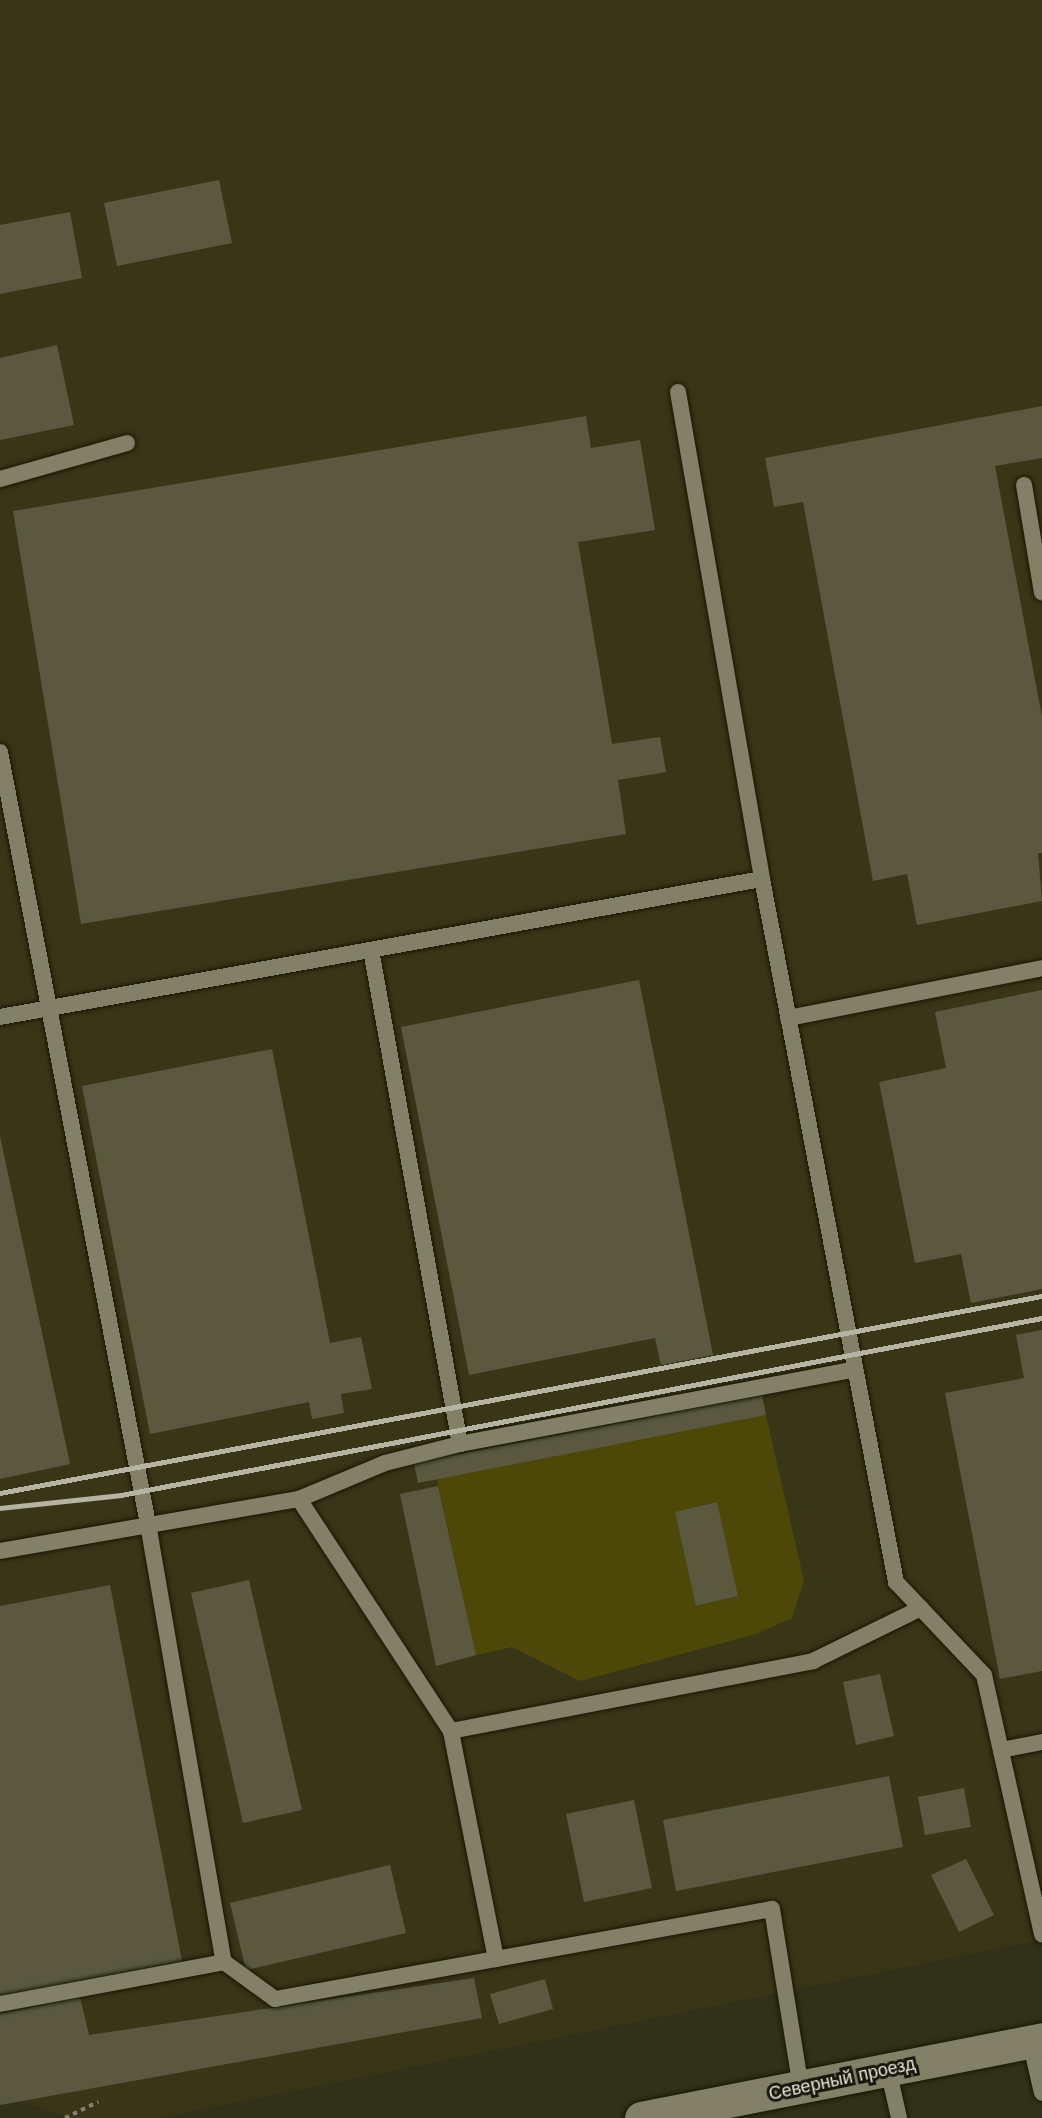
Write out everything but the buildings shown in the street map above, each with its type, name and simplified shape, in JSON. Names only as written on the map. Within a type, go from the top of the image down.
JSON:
[{"type":"street","name":"Северный проезд","points":[[641,2118],[724,2110],[801,2088],[1036,2040]]},
{"type":"lane","points":[[678,392],[762,879],[852,1370],[896,1582],[984,1675],[1042,1935]]},
{"type":"lane","points":[[0,479],[127,443]]},
{"type":"lane","points":[[1024,485],[1042,593]]},
{"type":"lane","points":[[0,752],[148,1524],[224,1962],[275,1999],[772,1909],[801,2088]]},
{"type":"lane","points":[[0,1017],[762,879]]},
{"type":"lane","points":[[371,950],[460,1444]]},
{"type":"lane","points":[[788,1018],[1042,968]]},
{"type":"lane","points":[[0,1551],[298,1499],[385,1463],[460,1444],[852,1370]]},
{"type":"lane","points":[[298,1499],[451,1731],[496,1959]]},
{"type":"lane","points":[[451,1731],[813,1661],[921,1608]]},
{"type":"lane","points":[[1001,1750],[1042,1742]]},
{"type":"lane","points":[[0,2004],[224,1962]]},
{"type":"lane","points":[[1036,2040],[1042,2093]]},
{"type":"lane","points":[[888,2069],[899,2118]]},
{"type":"path","points":[[65,2118],[98,2102]]},
{"type":"shaded area","points":[[0,0],[1042,0],[1042,1940],[159,2118],[69,2118],[17,2100],[0,2083]]},
{"type":"shaded area","points":[[766,1415],[804,1581],[792,1618],[753,1635],[580,1681],[512,1647],[476,1655],[437,1479]],"holes":[[[716,1502],[738,1596],[697,1606],[675,1512]]]},
{"type":"railway","points":[[0,1493],[1042,1296]]},
{"type":"railway","points":[[0,1508],[121,1495],[1042,1318]]}]
